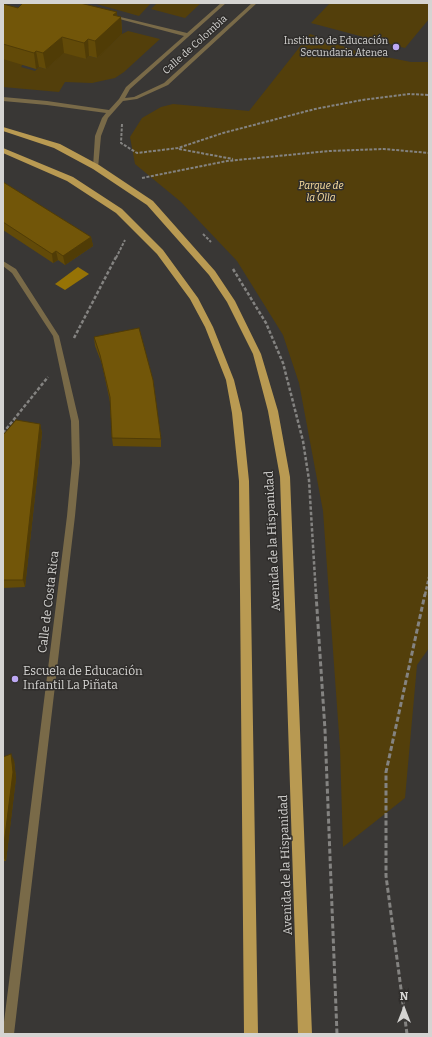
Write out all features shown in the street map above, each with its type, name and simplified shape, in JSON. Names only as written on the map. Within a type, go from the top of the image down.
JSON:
[{"type":"main road","name":"Avenida de la Hispanidad","points":[[3,129],[57,146],[116,179],[150,203],[212,273],[231,300],[257,354],[273,411],[285,477],[305,1034]]},
{"type":"main road","points":[[3,150],[70,179],[119,211],[160,252],[194,298],[209,326],[230,380],[237,413],[244,481],[251,1034]]},
{"type":"street","name":"Calle de Colombia","points":[[96,167],[98,136],[105,118],[121,100],[128,88],[224,3]]},
{"type":"street","name":"Calle de Colombia","points":[[121,100],[136,98],[166,84],[255,3]]},
{"type":"street","points":[[102,13],[187,35]]},
{"type":"street","points":[[3,99],[47,103],[110,112]]},
{"type":"street","name":"Calle de Costa Rica","points":[[3,263],[14,271],[56,336],[75,421],[76,463],[71,516],[8,1034]]},
{"type":"path","points":[[110,112],[122,119],[121,143],[137,153],[178,148],[224,133],[315,109],[362,100],[409,94],[429,95]]},
{"type":"path","points":[[178,148],[237,160]]},
{"type":"path","points":[[116,179],[142,178],[237,160],[329,151],[384,149],[429,153]]},
{"type":"path","points":[[407,1034],[386,876],[386,772],[429,577]]},
{"type":"green space","points":[[93,3],[151,3],[139,16]]},
{"type":"green space","points":[[157,3],[201,3],[185,18],[151,9]]},
{"type":"green space","points":[[330,3],[429,3],[429,19],[405,48],[311,23]]},
{"type":"green space","points":[[128,31],[160,39],[124,72],[115,78],[92,83],[65,82],[59,92],[3,87],[3,39],[23,64],[21,67],[35,71],[39,67],[46,69],[66,51],[86,59],[89,56],[97,58],[122,34]]},
{"type":"green space","name":"Parque de la Olla","points":[[310,34],[356,51],[411,62],[429,62],[429,648],[417,665],[405,798],[343,847],[340,748],[323,511],[299,383],[283,335],[237,261],[181,202],[135,164],[130,137],[142,118],[161,107],[173,104],[249,111]]},
{"type":"shaded area","points":[[78,267],[89,274],[65,290],[55,284]]},
{"type":"building","points":[[23,3],[80,3],[117,12],[113,15],[121,17],[95,41],[88,39],[84,43],[62,37],[43,53],[36,51],[34,53],[3,44],[3,4],[18,8]]},
{"type":"building","points":[[3,182],[91,237],[63,256],[56,251],[52,254],[3,222]]},
{"type":"building","points":[[139,328],[153,380],[161,439],[112,438],[110,397],[94,337]]},
{"type":"building","points":[[16,420],[40,424],[23,580],[3,580],[3,435]]},
{"type":"building","points":[[11,754],[13,772],[3,852],[3,757]]},
{"type":"place","name":"Instituto de Educación Secundaria Atenea","points":[[396,47]]},
{"type":"place","name":"Escuela de Educación Infantil La Piñata","points":[[15,679]]}]
